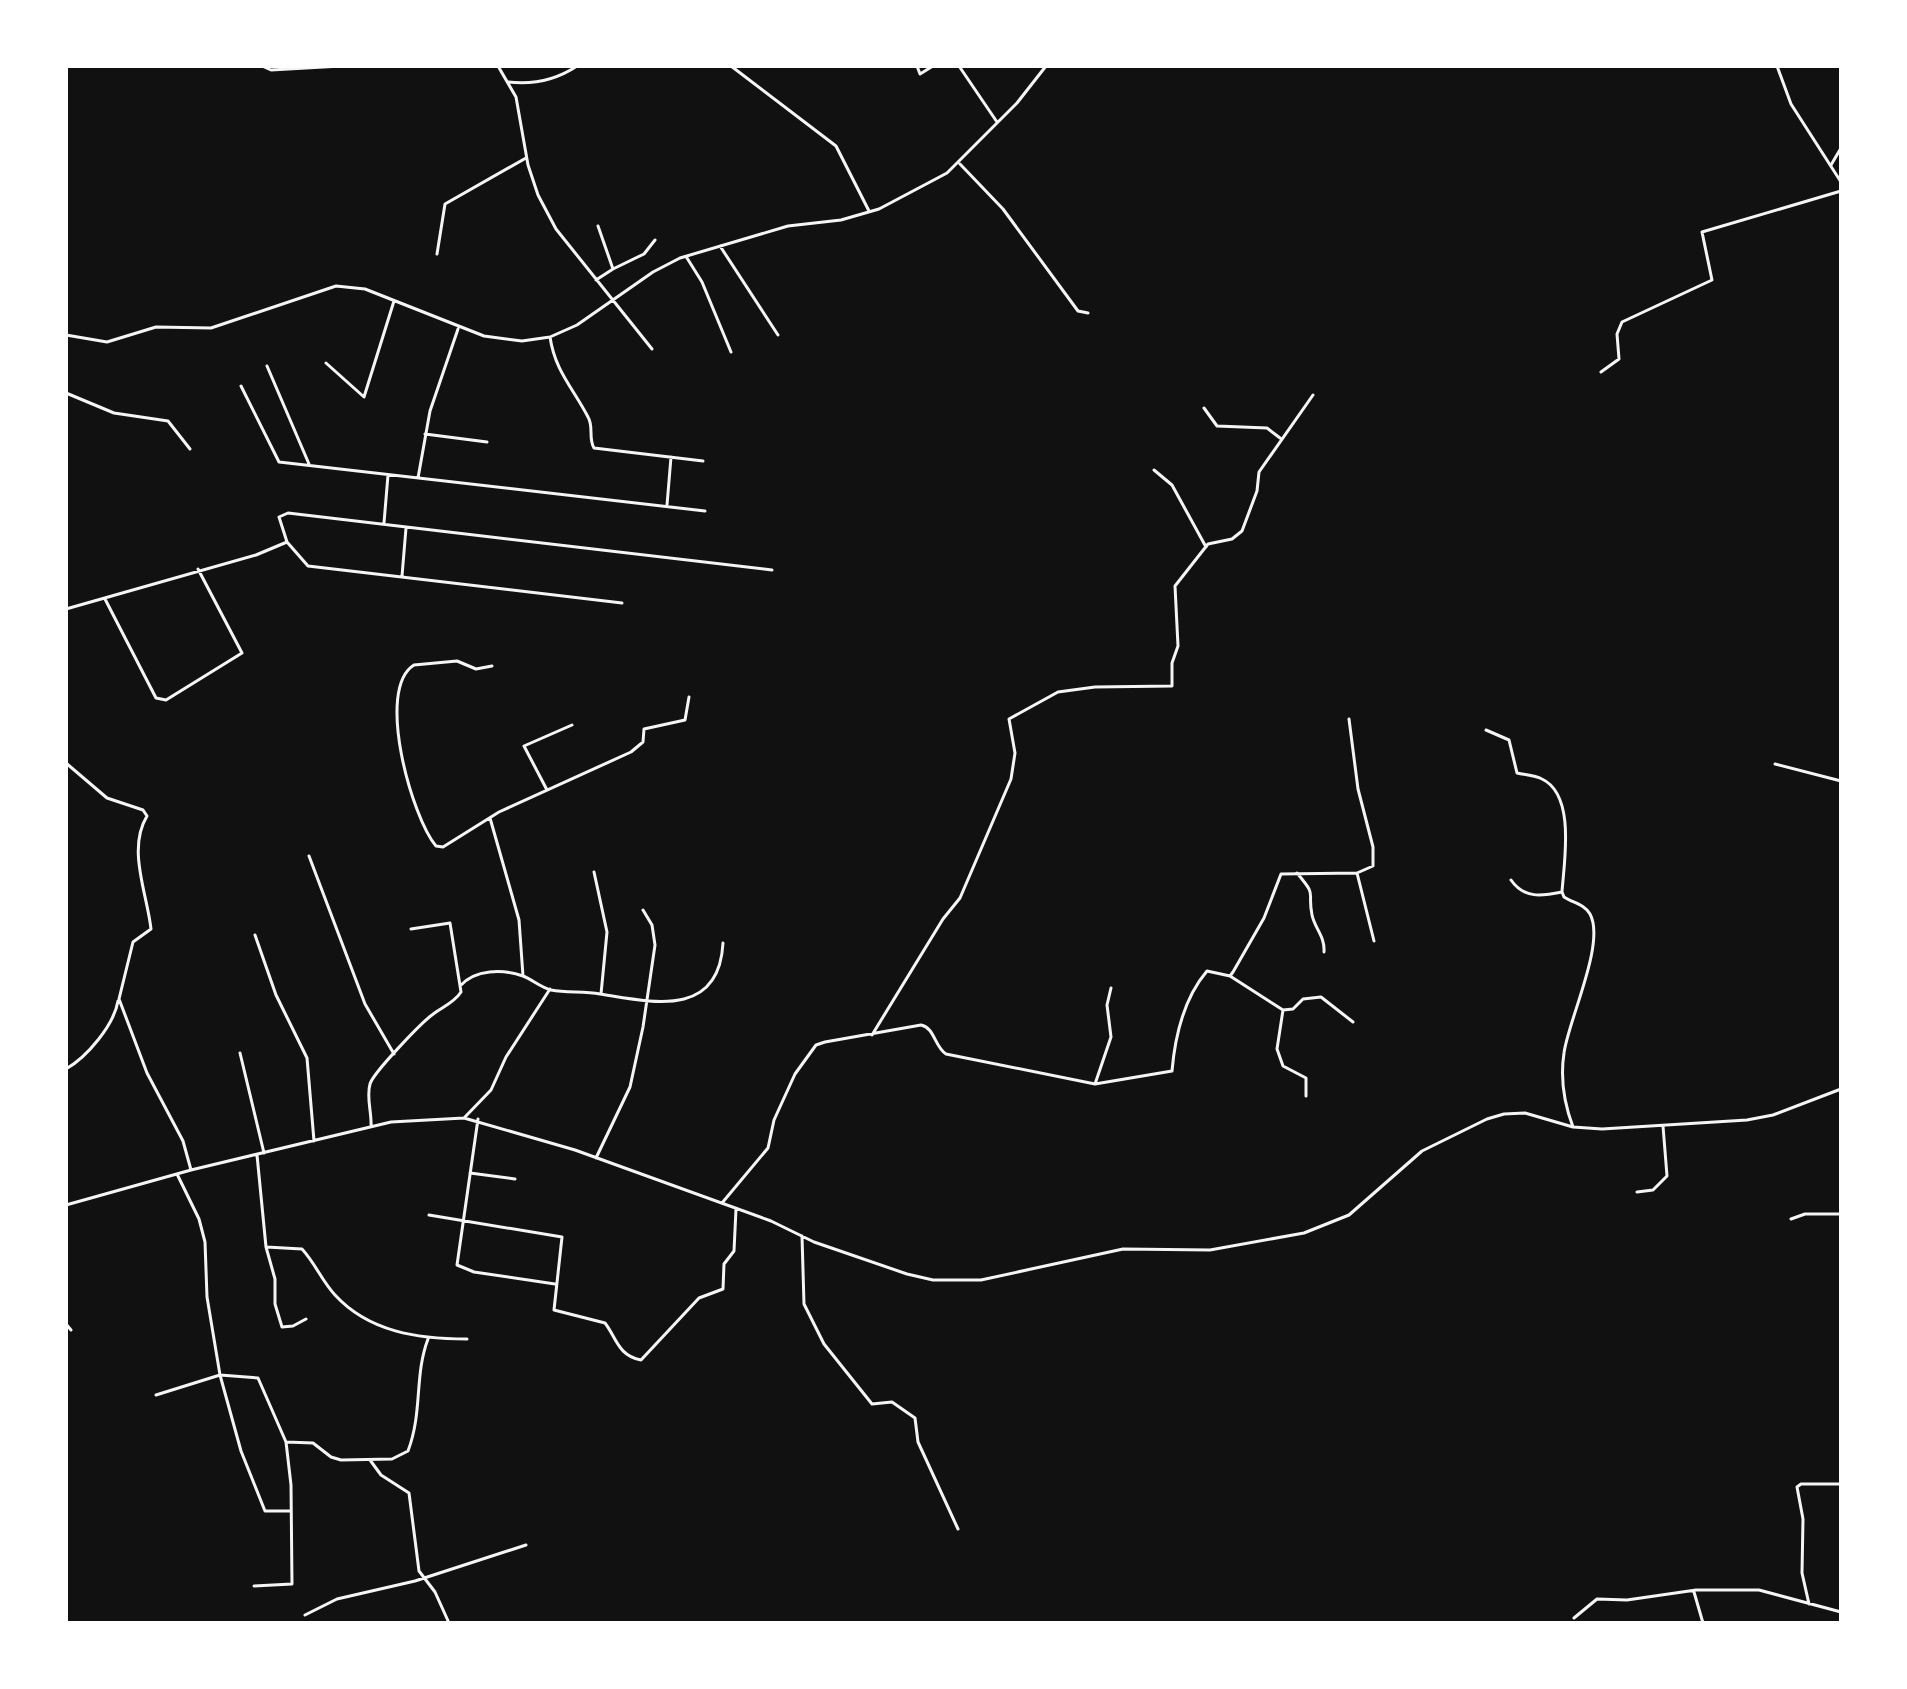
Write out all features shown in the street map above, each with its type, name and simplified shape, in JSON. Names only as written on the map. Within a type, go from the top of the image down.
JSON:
[{"type":"street","points":[[262,66],[271,70],[341,66]]},
{"type":"street","points":[[498,66],[516,97],[526,158],[538,195],[556,229],[652,349]]},
{"type":"street","points":[[508,82],[533,83],[563,75],[577,66]]},
{"type":"street","points":[[731,66],[836,146],[869,211]]},
{"type":"street","points":[[917,66],[920,74],[933,66]]},
{"type":"street","points":[[959,66],[998,124]]},
{"type":"street","points":[[66,335],[107,342],[156,327],[211,328],[336,286],[365,289],[458,329],[504,341],[550,337],[577,325],[653,272],[686,256],[788,226],[841,220],[888,205],[960,164],[1046,66]]},
{"type":"street","points":[[1777,66],[1791,104],[1841,182]]},
{"type":"street","points":[[1831,165],[1841,148]]},
{"type":"street","points":[[437,254],[445,204],[526,158]]},
{"type":"street","points":[[960,164],[1003,209],[1078,311],[1088,313]]},
{"type":"street","points":[[1601,372],[1619,359],[1617,334],[1622,322],[1712,280],[1702,232],[1841,191]]},
{"type":"street","points":[[598,226],[613,269]]},
{"type":"street","points":[[596,280],[644,254],[655,240]]},
{"type":"street","points":[[720,246],[778,335]]},
{"type":"street","points":[[686,256],[702,282],[731,352]]},
{"type":"street","points":[[326,363],[364,397],[394,301]]},
{"type":"street","points":[[418,478],[425,434],[458,329]]},
{"type":"street","points":[[550,337],[556,367],[591,423],[594,448],[703,461]]},
{"type":"street","points":[[267,366],[309,464]]},
{"type":"street","points":[[241,386],[279,462],[705,511]]},
{"type":"street","points":[[66,393],[114,413],[168,421],[190,449]]},
{"type":"street","points":[[872,1035],[951,907],[960,898],[1011,779],[1015,753],[1009,719],[1058,692],[1095,687],[1172,686],[1173,658],[1178,646],[1175,586],[1206,547],[1215,541],[1232,539],[1242,531],[1257,491],[1259,472],[1313,395]]},
{"type":"street","points":[[1204,408],[1217,426],[1267,428],[1280,438]]},
{"type":"street","points":[[425,434],[487,442]]},
{"type":"street","points":[[667,507],[671,457]]},
{"type":"street","points":[[1154,470],[1172,485],[1206,547]]},
{"type":"street","points":[[383,524],[388,475]]},
{"type":"street","points":[[622,603],[308,566],[287,542],[279,522],[282,515],[288,513],[772,570]]},
{"type":"street","points":[[402,576],[406,528]]},
{"type":"street","points":[[66,609],[256,555],[287,542]]},
{"type":"street","points":[[105,599],[156,698],[166,700],[242,653],[198,569]]},
{"type":"street","points":[[492,666],[476,669],[457,661],[414,665],[401,678],[394,718],[406,774],[433,843],[443,847],[490,818],[631,752],[643,742],[644,729],[685,720],[689,697]]},
{"type":"street","points":[[1230,976],[1264,918],[1278,878],[1297,873],[1357,873],[1373,866],[1375,856],[1358,789],[1349,719]]},
{"type":"street","points":[[547,790],[524,746],[572,725]]},
{"type":"street","points":[[1486,730],[1509,740],[1517,773],[1542,779],[1556,792],[1568,845],[1562,892],[1569,900],[1584,907],[1592,920],[1590,964],[1564,1053],[1565,1102],[1573,1127]]},
{"type":"street","points":[[66,763],[107,798],[143,810],[147,816],[138,836],[143,899],[151,929],[133,942],[110,1024],[80,1059],[66,1069]]},
{"type":"street","points":[[1775,764],[1841,781]]},
{"type":"street","points":[[490,818],[520,922],[523,976]]},
{"type":"street","points":[[309,856],[365,1004],[394,1054]]},
{"type":"street","points":[[594,872],[607,932],[601,994]]},
{"type":"street","points":[[1297,873],[1313,893],[1312,915],[1322,933],[1324,952]]},
{"type":"street","points":[[1357,873],[1374,941]]},
{"type":"street","points":[[1511,880],[1523,893],[1531,895],[1562,892]]},
{"type":"street","points":[[596,1158],[630,1087],[647,1003],[655,936],[643,910]]},
{"type":"street","points":[[371,1127],[370,1083],[429,1017],[457,998],[460,986],[450,923],[411,929]]},
{"type":"street","points":[[255,935],[272,986],[307,1058],[314,1141]]},
{"type":"street","points":[[460,986],[468,977],[486,972],[523,976],[550,989],[647,1003],[683,998],[709,986],[720,967],[723,943]]},
{"type":"street","points":[[722,1203],[768,1148],[779,1108],[809,1053],[825,1042],[926,1026],[946,1054],[1095,1084],[1172,1071],[1176,1037],[1193,987],[1207,971],[1230,976],[1283,1010],[1293,1009],[1303,999],[1321,997],[1353,1022]]},
{"type":"street","points":[[1095,1084],[1111,1037],[1107,1005],[1111,988]]},
{"type":"street","points":[[464,1118],[491,1090],[506,1057],[550,989]]},
{"type":"street","points":[[119,999],[147,1073],[183,1141],[191,1170]]},
{"type":"street","points":[[1283,1010],[1277,1049],[1283,1066],[1306,1078],[1306,1096]]},
{"type":"street","points":[[240,1053],[264,1153]]},
{"type":"street","points":[[66,1205],[191,1170],[371,1127],[423,1118],[478,1119],[722,1203],[907,1274],[948,1281],[981,1280],[1123,1249],[1210,1250],[1277,1239],[1337,1222],[1422,1151],[1487,1119],[1525,1113],[1573,1127],[1663,1126],[1758,1119],[1841,1089]]},
{"type":"street","points":[[478,1119],[457,1265],[474,1272],[556,1284]]},
{"type":"street","points":[[1637,1192],[1653,1190],[1667,1176],[1663,1126]]},
{"type":"street","points":[[257,1155],[266,1247],[275,1279],[275,1304],[282,1327],[293,1326],[306,1319]]},
{"type":"street","points":[[470,1173],[515,1179]]},
{"type":"street","points":[[177,1174],[199,1219],[205,1242],[207,1297],[220,1375],[241,1451],[265,1511],[291,1511]]},
{"type":"street","points":[[429,1215],[562,1237],[554,1310],[605,1323],[611,1338],[627,1355],[641,1360],[699,1298],[723,1289],[724,1264],[734,1251],[736,1209]]},
{"type":"street","points":[[1791,1219],[1805,1214],[1841,1214]]},
{"type":"street","points":[[802,1236],[801,1295],[817,1334],[872,1404],[892,1402],[911,1413],[917,1423],[918,1442],[958,1529]]},
{"type":"street","points":[[266,1247],[302,1249],[333,1293],[367,1322],[428,1339],[467,1339]]},
{"type":"street","points":[[66,1324],[71,1330]]},
{"type":"street","points":[[286,1442],[313,1443],[331,1457],[341,1460],[392,1459],[408,1451],[420,1410],[422,1356],[428,1339]]},
{"type":"street","points":[[156,1395],[220,1375],[258,1378],[286,1442],[292,1584],[254,1586]]},
{"type":"street","points":[[370,1460],[381,1475],[409,1493],[413,1539],[423,1577],[435,1592],[449,1623]]},
{"type":"street","points":[[1809,1604],[1801,1565],[1803,1519],[1797,1487],[1801,1484],[1841,1484]]},
{"type":"street","points":[[305,1615],[337,1599],[423,1577],[526,1545]]},
{"type":"street","points":[[1574,1618],[1597,1599],[1638,1600],[1694,1591],[1759,1590],[1841,1612]]},
{"type":"street","points":[[1694,1591],[1703,1623]]}]
